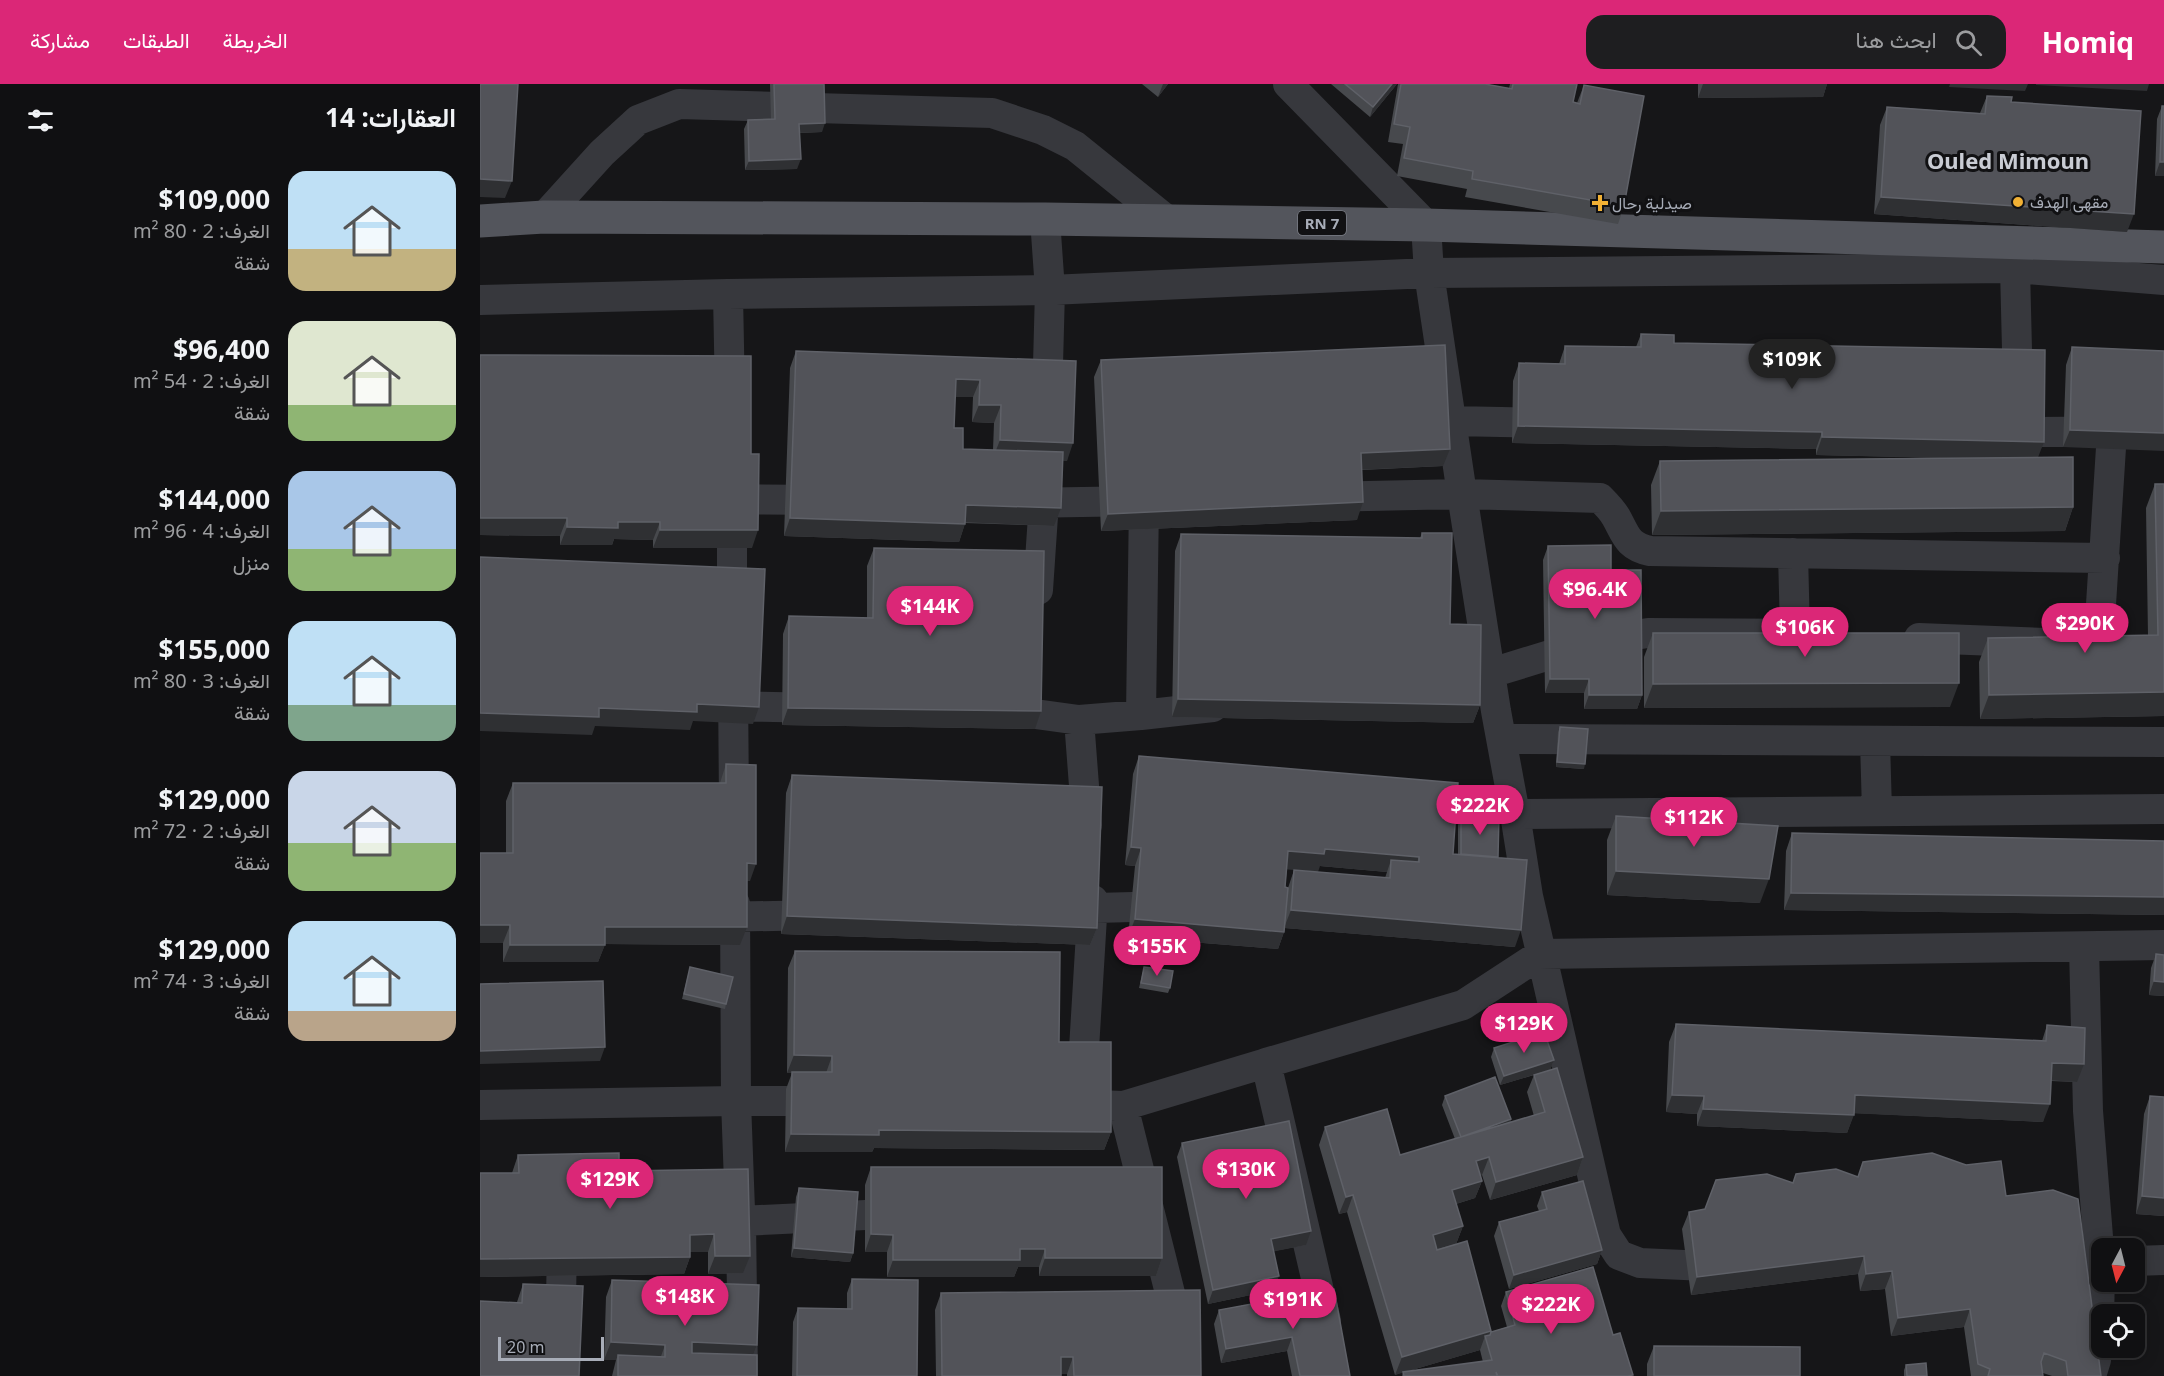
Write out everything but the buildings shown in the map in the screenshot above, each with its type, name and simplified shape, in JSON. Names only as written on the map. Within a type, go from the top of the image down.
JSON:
[{"type":"main road","name":"RN 7","points":[[480,221],[544,217],[1045,219],[1426,225],[2164,247]]},
{"type":"street","points":[[1288,84],[1426,225],[1430,273],[1462,494],[1515,814],[1516,896],[1541,954],[1606,1235],[1619,1255],[1640,1263],[1757,1268]]},
{"type":"street","points":[[544,217],[602,153],[638,120],[680,104],[992,113],[1043,130],[1075,146],[1168,221]]},
{"type":"street","points":[[1036,620],[1045,504],[1050,290],[1045,219]]},
{"type":"street","points":[[2015,268],[2007,432],[2164,431]]},
{"type":"street","points":[[480,300],[1050,290],[1430,273],[2015,268],[2164,280]]},
{"type":"street","points":[[728,294],[730,419]]},
{"type":"street","points":[[1451,421],[1582,423]]},
{"type":"street","points":[[1888,637],[2073,644],[2091,635],[2100,620],[2112,432]]},
{"type":"street","points":[[731,487],[735,835]]},
{"type":"street","points":[[696,500],[731,487],[859,501]]},
{"type":"street","points":[[1297,498],[1462,494],[1600,498],[1611,508],[1629,542],[1639,549],[1650,551],[2105,558]]},
{"type":"street","points":[[998,503],[1156,501],[1141,716]]},
{"type":"street","points":[[1793,553],[1795,633]]},
{"type":"street","points":[[1444,678],[1491,673],[1595,642],[1648,633],[1853,635]]},
{"type":"street","points":[[969,711],[1029,701],[1079,720],[1141,716],[1235,704]]},
{"type":"street","points":[[687,706],[851,709]]},
{"type":"street","points":[[1079,720],[1094,908],[1080,1104]]},
{"type":"street","points":[[1502,739],[2164,742]]},
{"type":"street","points":[[1875,741],[1877,811]]},
{"type":"street","points":[[1515,814],[2164,809]]},
{"type":"street","points":[[735,882],[736,1101],[729,1221],[743,1376]]},
{"type":"street","points":[[1034,910],[1199,905]]},
{"type":"street","points":[[689,917],[855,914]]},
{"type":"street","points":[[1045,1104],[1123,1106],[1462,1005],[1541,954],[2164,945]]},
{"type":"street","points":[[2084,946],[2088,1111],[2099,1238]]},
{"type":"street","points":[[1266,1063],[1326,1321],[1324,1363],[1314,1376]]},
{"type":"street","points":[[480,1105],[736,1101],[855,1102]]},
{"type":"street","points":[[1123,1106],[1138,1211],[1182,1340]]},
{"type":"street","points":[[729,1221],[895,1225],[930,1213]]},
{"type":"street","points":[[560,1376],[562,1223]]},
{"type":"street","points":[[2145,1261],[2164,1260]]},
{"type":"street","points":[[2091,1376],[2096,1360],[2100,1292]]},
{"type":"place","name":"مقهى الهدف","points":[[2018,202]]},
{"type":"place","name":"صيدلية رحال","points":[[1600,203]]},
{"type":"district","name":"Ouled Mimoun","points":[[2008,160]]}]
